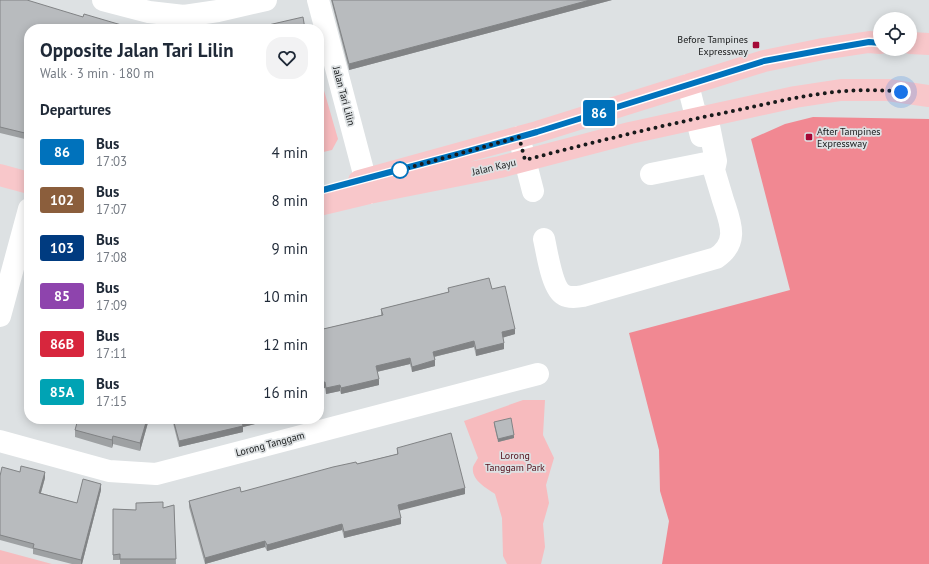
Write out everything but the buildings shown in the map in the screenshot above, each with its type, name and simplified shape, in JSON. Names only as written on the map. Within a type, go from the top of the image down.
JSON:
[{"type":"main road","name":"Jalan Kayu","points":[[324,203],[368,186],[519,137],[764,61],[873,42]]},
{"type":"main road","points":[[917,43],[929,44]]},
{"type":"main road","name":"Jalan Kayu","points":[[324,190],[368,186],[500,167],[630,133],[795,97],[841,90],[888,90],[929,96]]},
{"type":"main road","points":[[0,175],[24,182]]},
{"type":"main road","points":[[0,188],[24,195]]},
{"type":"street","points":[[103,0],[149,12],[184,16],[218,11],[266,0]]},
{"type":"street","name":"Jalan Tari Lilin","points":[[318,0],[368,186]]},
{"type":"street","points":[[544,239],[557,288],[564,295],[572,297],[583,296],[716,258],[728,247],[731,229],[730,223],[712,165],[702,117],[688,85]]},
{"type":"street","points":[[519,137],[533,191]]},
{"type":"street","points":[[650,174],[712,165]]},
{"type":"street","points":[[0,316],[24,228]]},
{"type":"street","name":"Lorong Tanggam","points":[[0,441],[109,471],[156,474],[538,374]]},
{"type":"green space","points":[[324,90],[338,139],[332,150],[324,152]]},
{"type":"green space","name":"Lorong Tanggam Park","points":[[523,400],[545,400],[543,435],[554,458],[546,485],[549,503],[543,524],[545,547],[541,564],[507,564],[503,556],[502,518],[495,494],[480,483],[474,476],[473,467],[478,458],[464,421]]},
{"type":"green space","points":[[0,550],[52,564],[0,564]]},
{"type":"shaded area","points":[[813,117],[929,119],[929,564],[662,564],[669,521],[660,491],[659,450],[629,333],[790,290],[751,139],[785,124]]},
{"type":"bus line","name":"86","points":[[324,190],[366,180],[537,132],[764,61],[873,42]]},
{"type":"place","name":"Before Tampines Expressway","points":[[756,45]]},
{"type":"place","name":"After Tampines Expressway","points":[[809,137]]},
{"type":"route","points":[[400,170],[397,171],[519,137],[525,160],[630,133],[795,97],[841,90],[888,90],[901,92]]}]
